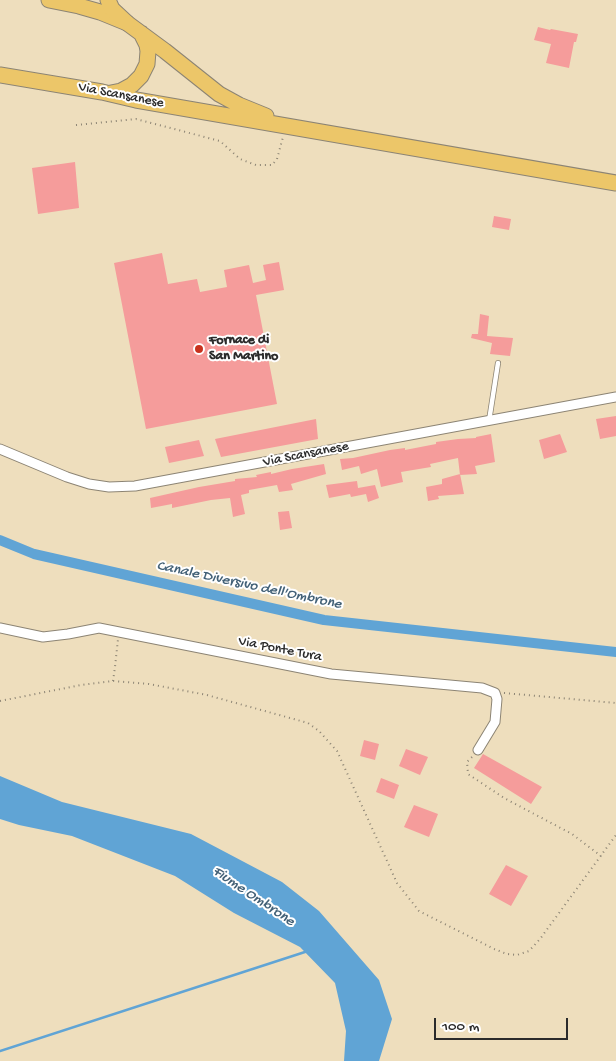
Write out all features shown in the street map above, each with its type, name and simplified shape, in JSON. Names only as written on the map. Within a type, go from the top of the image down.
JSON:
[{"type":"main road","name":"Via Scansanese","points":[[49,0],[100,12],[127,23],[166,51],[219,94],[254,112],[293,127]]},
{"type":"main road","points":[[108,0],[112,9],[127,23]]},
{"type":"main road","points":[[102,92],[114,92],[127,88],[141,76],[148,58],[146,45],[141,34]]},
{"type":"main road","name":"Via Scansanese","points":[[0,75],[616,183]]},
{"type":"street","name":"Via Scansanese","points":[[0,449],[67,477],[89,484],[109,487],[135,486],[616,397]]},
{"type":"street","name":"Via Ponte Tura","points":[[0,628],[43,636],[68,634],[99,628],[331,674],[482,688],[496,696]]},
{"type":"street","points":[[478,750],[495,722],[496,696]]},
{"type":"lane","points":[[489,421],[498,363]]},
{"type":"path","points":[[76,125],[136,119],[220,141],[240,158],[256,165],[272,165],[293,127]]},
{"type":"path","points":[[112,681],[118,642]]},
{"type":"path","points":[[0,701],[81,685],[112,681],[149,684],[208,696],[308,723],[319,731],[336,750],[397,883],[419,911],[507,954],[517,955],[529,951],[540,939],[616,835]]},
{"type":"path","points":[[496,696],[616,703]]},
{"type":"path","points":[[478,750],[467,762],[468,774],[504,798],[572,834],[601,856]]},
{"type":"water","name":"Fiume Ombrone","points":[[0,776],[62,802],[191,834],[282,882],[319,911],[379,980],[392,1019],[379,1061],[344,1061],[346,1031],[335,983],[300,947],[234,913],[175,876],[72,836],[0,819]]},
{"type":"building","points":[[538,27],[578,34],[576,42],[574,42],[569,68],[546,63],[551,44],[534,40]]},
{"type":"building","points":[[75,162],[79,208],[38,214],[32,168]]},
{"type":"building","points":[[494,216],[511,219],[509,230],[492,227]]},
{"type":"building","name":"Fornace di San Martino","points":[[162,253],[168,284],[197,279],[200,292],[227,287],[224,270],[249,265],[253,283],[266,280],[263,265],[279,262],[284,290],[256,295],[277,404],[146,429],[114,263]]},
{"type":"building","points":[[480,314],[489,316],[487,336],[513,338],[510,356],[490,354],[492,343],[471,338],[472,334],[478,334]]},
{"type":"building","points":[[616,416],[616,436],[600,439],[596,419]]},
{"type":"building","points":[[316,419],[318,439],[221,457],[215,439]]},
{"type":"building","points":[[491,434],[495,462],[475,466],[477,474],[460,475],[458,458],[430,464],[431,467],[401,472],[403,482],[381,487],[377,469],[361,474],[359,466],[342,470],[340,459],[390,450],[405,448],[405,450],[436,444],[436,442],[476,438]]},
{"type":"building","points":[[560,434],[567,452],[544,459],[539,440]]},
{"type":"building","points":[[199,440],[204,456],[169,463],[165,447]]},
{"type":"building","points":[[324,464],[326,474],[291,484],[293,490],[279,492],[277,485],[249,490],[249,493],[241,495],[245,514],[233,517],[230,498],[172,508],[172,504],[151,508],[150,498],[235,481],[235,479],[257,477],[256,475],[271,472],[271,474]]},
{"type":"building","points":[[460,474],[464,494],[438,496],[439,499],[428,501],[426,487],[442,484],[442,479]]},
{"type":"building","points":[[357,481],[358,488],[375,485],[379,498],[368,502],[366,494],[351,497],[350,494],[329,498],[326,485]]},
{"type":"building","points":[[289,511],[292,528],[280,530],[278,512]]},
{"type":"building","points":[[364,740],[379,744],[375,760],[360,756]]},
{"type":"building","points":[[406,749],[428,757],[420,775],[399,766]]},
{"type":"building","points":[[483,754],[542,787],[531,804],[474,768]]},
{"type":"building","points":[[381,778],[399,785],[394,799],[376,792]]},
{"type":"building","points":[[414,805],[438,814],[429,837],[404,827]]},
{"type":"building","points":[[506,865],[528,876],[511,906],[489,894]]},
{"type":"waterway","name":"Canale Diversivo dell'Ombrone","points":[[0,540],[34,554],[324,620],[616,652]]},
{"type":"waterway","points":[[0,1051],[308,951]]},
{"type":"place","name":"Fornace di San Martino","points":[[199,349]]}]
